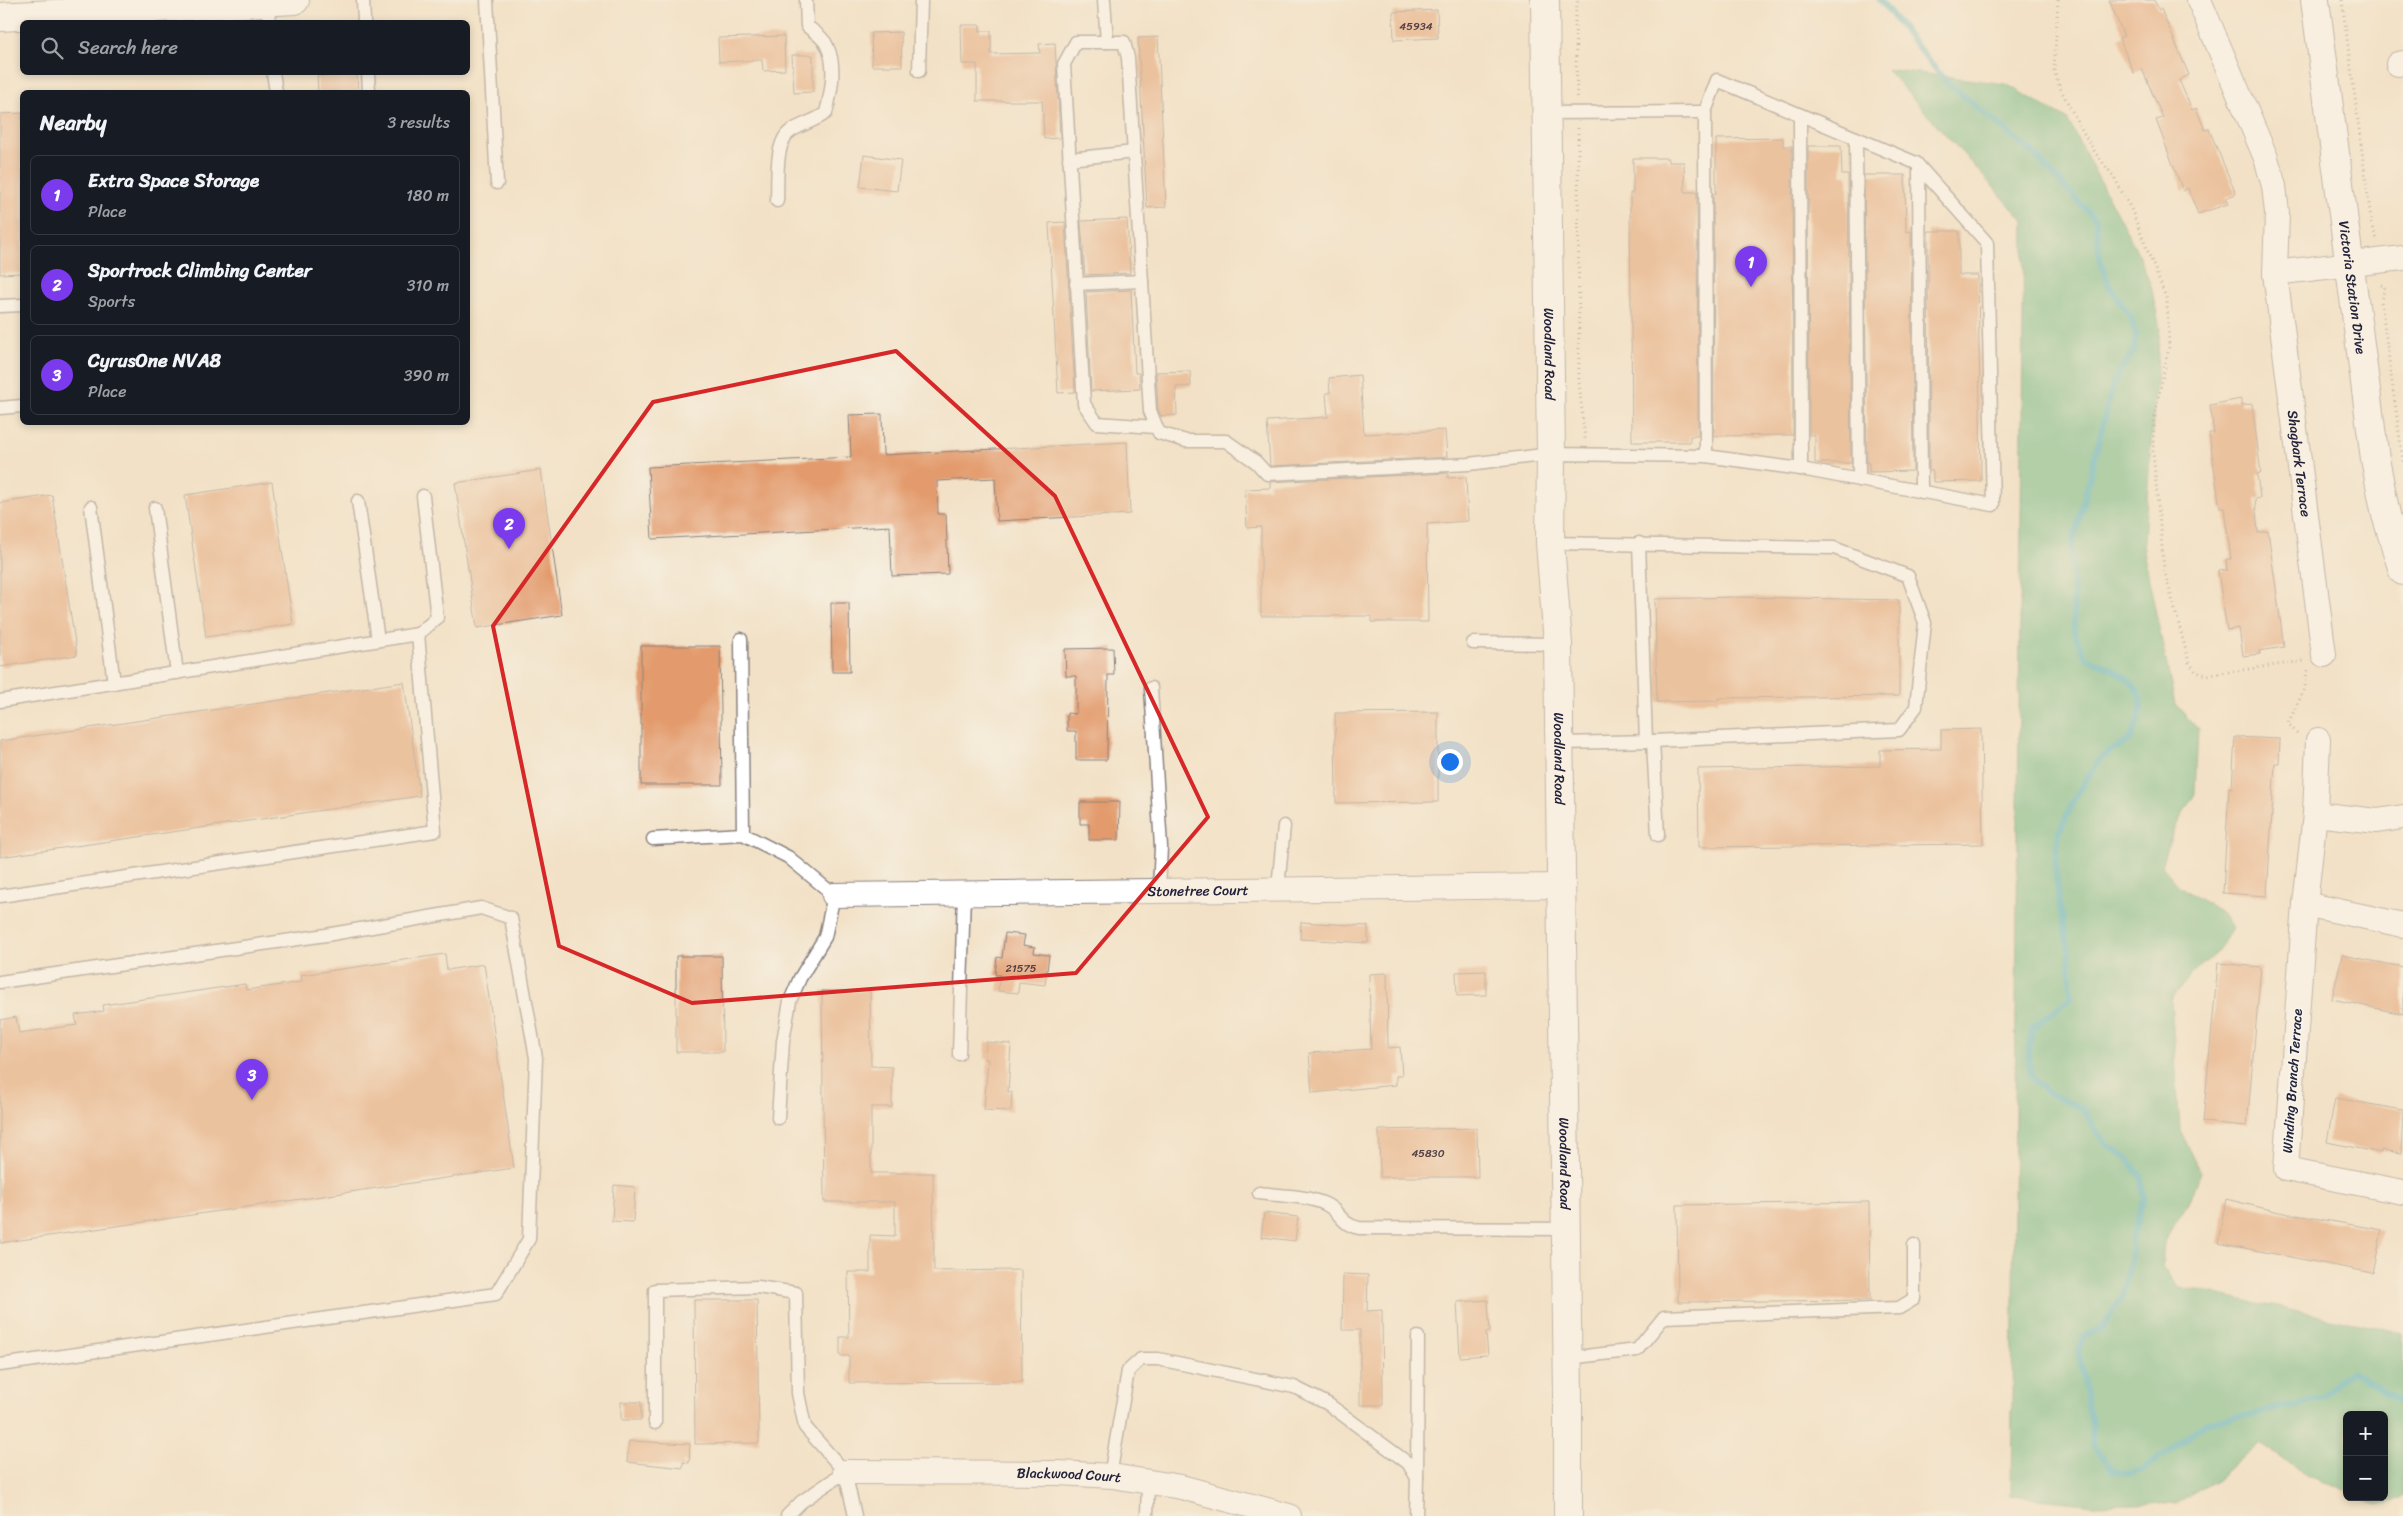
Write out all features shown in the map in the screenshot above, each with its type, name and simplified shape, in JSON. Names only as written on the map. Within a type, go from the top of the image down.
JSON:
[{"type":"street","points":[[0,17],[268,12],[294,0]]},
{"type":"street","name":"Woodland Road","points":[[1545,0],[1551,454],[1550,542],[1558,644],[1560,743],[1568,1358],[1568,1516]]},
{"type":"street","name":"Shagbark Terrace","points":[[2199,0],[2266,158],[2274,186],[2277,213],[2275,273],[2324,655]]},
{"type":"street","name":"Victoria Station Drive","points":[[2315,0],[2375,459],[2386,515],[2403,571]]},
{"type":"street","points":[[2275,273],[2403,258]]},
{"type":"street","name":"Winding Branch Terrace","points":[[2318,742],[2315,814],[2304,904],[2286,1169],[2403,1192]]},
{"type":"street","points":[[2315,814],[2377,822],[2403,817]]},
{"type":"street","name":"Stonetree Court","points":[[834,895],[1278,888],[1561,886]]},
{"type":"street","points":[[2304,904],[2403,925]]},
{"type":"street","name":"Blackwood Court","points":[[845,1472],[1059,1473],[1110,1476],[1232,1499],[1289,1516]]},
{"type":"lane","points":[[363,0],[364,20]]},
{"type":"lane","points":[[488,0],[497,183]]},
{"type":"lane","points":[[776,201],[780,144],[790,132],[826,113],[831,91],[832,59],[827,44],[808,26],[806,0]]},
{"type":"lane","points":[[919,72],[921,0]]},
{"type":"lane","points":[[1104,0],[1107,42]]},
{"type":"lane","points":[[1155,427],[1097,423],[1084,404],[1068,159],[1064,64],[1076,42],[1124,42],[1128,58],[1150,411],[1155,427],[1158,433],[1163,436],[1186,441],[1226,441],[1256,462],[1267,474],[1469,464],[1551,454],[1706,456],[1801,469],[1993,505],[1987,243],[1916,163],[1717,80],[1705,112],[1706,456]]},
{"type":"lane","points":[[274,75],[276,90]]},
{"type":"lane","points":[[368,75],[369,90]]},
{"type":"lane","points":[[1547,112],[1705,112]]},
{"type":"lane","points":[[1800,115],[1801,469]]},
{"type":"lane","points":[[1856,138],[1858,480]]},
{"type":"lane","points":[[1068,159],[1134,152]]},
{"type":"lane","points":[[1919,168],[1922,492]]},
{"type":"lane","points":[[1076,284],[1142,281]]},
{"type":"lane","points":[[0,306],[20,305]]},
{"type":"lane","points":[[0,408],[20,406]]},
{"type":"lane","points":[[0,701],[418,634],[437,618],[423,496]]},
{"type":"lane","points":[[358,501],[378,640]]},
{"type":"lane","points":[[91,507],[114,683]]},
{"type":"lane","points":[[155,508],[177,672]]},
{"type":"lane","points":[[1550,542],[1834,548],[1908,576],[1925,623],[1916,707],[1899,730],[1560,743]]},
{"type":"lane","points":[[1639,544],[1649,741],[1658,835]]},
{"type":"lane","points":[[0,896],[435,831],[418,634]]},
{"type":"lane","points":[[741,639],[743,834]]},
{"type":"lane","points":[[1473,643],[1558,644]]},
{"type":"lane","points":[[1151,688],[1161,847],[1159,890]]},
{"type":"lane","points":[[1278,888],[1284,826]]},
{"type":"lane","points":[[652,839],[743,834],[788,857],[834,895],[825,937],[800,978],[790,1001],[783,1041],[778,1118]]},
{"type":"lane","points":[[959,1054],[964,893]]},
{"type":"lane","points":[[0,982],[326,935],[481,908],[511,918],[536,1058],[529,1239],[496,1294],[0,1365]]},
{"type":"lane","points":[[1259,1193],[1313,1199],[1335,1210],[1347,1226],[1359,1228],[1566,1229]]},
{"type":"lane","points":[[1568,1358],[1637,1350],[1664,1317],[1899,1308],[1914,1300],[1914,1245]]},
{"type":"lane","points":[[655,1423],[654,1290],[758,1286],[796,1293],[798,1393],[805,1427],[845,1472],[855,1516]]},
{"type":"lane","points":[[1416,1516],[1418,1337]]},
{"type":"lane","points":[[1110,1476],[1128,1371],[1142,1359],[1158,1359],[1294,1388],[1328,1404],[1372,1438],[1394,1451],[1408,1463],[1417,1478]]},
{"type":"lane","points":[[787,1516],[801,1502],[845,1472]]},
{"type":"lane","points":[[1147,1516],[1148,1482]]},
{"type":"path","points":[[1578,0],[1575,17],[1578,112],[1579,382],[1586,455]]},
{"type":"path","points":[[2058,0],[2054,70],[2059,86],[2079,125],[2096,154],[2114,177],[2132,211],[2167,300],[2169,347],[2154,419],[2153,454],[2164,570],[2189,662],[2196,672],[2208,675],[2308,660],[2305,688],[2288,723],[2296,730],[2300,742],[2318,742]]},
{"type":"path","points":[[2342,0],[2372,227],[2377,239]]},
{"type":"path","points":[[2381,285],[2385,288],[2381,301],[2403,462]]},
{"type":"highlighted area","points":[[896,351],[1055,496],[1208,817],[1076,973],[692,1003],[559,946],[493,626],[653,402]]},
{"type":"green space","points":[[1886,69],[2006,84],[2067,119],[2136,249],[2151,286],[2160,328],[2143,551],[2175,704],[2198,729],[2195,794],[2173,831],[2162,866],[2179,886],[2224,914],[2232,929],[2217,952],[2193,973],[2171,999],[2180,1130],[2201,1172],[2191,1198],[2164,1242],[2162,1268],[2180,1287],[2403,1333],[2403,1498],[2377,1504],[2370,1501],[2388,1501],[2388,1411],[2343,1411],[2343,1490],[2307,1475],[2259,1443],[2215,1481],[2177,1503],[2093,1505],[2011,1496],[2024,221]]},
{"type":"building","points":[[2109,0],[2154,0],[2159,10],[2161,9],[2189,75],[2179,80],[2192,110],[2196,108],[2205,130],[2209,129],[2236,194],[2225,198],[2228,204],[2198,214],[2188,188],[2183,191],[2156,120],[2163,118],[2142,69],[2134,73],[2119,38],[2124,36]]},
{"type":"building","points":[[1437,10],[1438,38],[1394,40],[1393,12]]},
{"type":"building","points":[[961,25],[980,25],[980,31],[991,31],[991,54],[1040,53],[1039,44],[1055,43],[1060,138],[1044,139],[1042,101],[977,101],[977,64],[962,64]]},
{"type":"building","points":[[901,32],[902,66],[872,66],[871,33]]},
{"type":"building","points":[[784,36],[785,70],[763,71],[762,60],[719,62],[718,38]]},
{"type":"building","points":[[1158,37],[1166,207],[1147,208],[1138,38]]},
{"type":"building","points":[[792,55],[813,55],[813,92],[794,93]]},
{"type":"building","points":[[357,75],[358,90],[318,90],[317,76]]},
{"type":"building","points":[[20,113],[20,273],[0,274],[0,114]]},
{"type":"building","points":[[1783,138],[1783,146],[1792,146],[1793,435],[1714,436],[1713,194],[1716,194],[1716,139]]},
{"type":"building","points":[[1808,146],[1841,146],[1842,175],[1848,175],[1851,463],[1815,463],[1815,435],[1809,435]]},
{"type":"building","points":[[864,155],[901,160],[897,191],[860,187]]},
{"type":"building","points":[[1633,158],[1668,158],[1668,162],[1684,162],[1685,192],[1697,192],[1698,436],[1690,436],[1690,442],[1632,442],[1630,193],[1633,193]]},
{"type":"building","points":[[1864,175],[1905,175],[1906,232],[1911,231],[1913,471],[1869,472],[1869,463],[1867,463]]},
{"type":"building","points":[[1127,219],[1130,273],[1085,275],[1081,221]]},
{"type":"building","points":[[1065,222],[1075,392],[1058,393],[1049,223]]},
{"type":"building","points":[[1928,231],[1959,231],[1959,275],[1978,275],[1981,481],[1933,482],[1933,471],[1929,471]]},
{"type":"building","points":[[1131,290],[1135,373],[1139,373],[1140,389],[1091,391],[1086,292]]},
{"type":"building","points":[[1190,371],[1191,386],[1176,387],[1177,415],[1161,416],[1158,409],[1156,372]]},
{"type":"building","points":[[1360,375],[1364,434],[1445,430],[1447,457],[1270,466],[1267,421],[1328,417],[1326,393],[1330,393],[1329,378]]},
{"type":"building","points":[[2241,399],[2241,405],[2252,404],[2261,473],[2257,474],[2260,498],[2255,499],[2258,533],[2268,531],[2284,647],[2259,651],[2260,654],[2243,656],[2239,628],[2227,630],[2218,571],[2227,570],[2226,559],[2231,559],[2224,508],[2220,508],[2209,433],[2214,433],[2210,405]]},
{"type":"building","points":[[882,414],[883,455],[1127,442],[1130,514],[997,521],[995,478],[937,481],[938,514],[946,514],[948,574],[892,576],[890,526],[652,539],[648,467],[851,457],[849,415]]},
{"type":"building","points":[[541,470],[562,615],[477,628],[455,483]]},
{"type":"building","points":[[1448,473],[1448,478],[1466,477],[1468,521],[1427,524],[1428,622],[1372,622],[1372,616],[1261,616],[1261,527],[1247,528],[1245,489],[1270,488],[1270,482]]},
{"type":"building","points":[[272,482],[293,624],[206,637],[185,495]]},
{"type":"building","points":[[52,495],[77,655],[0,667],[0,503]]},
{"type":"building","points":[[1734,597],[1899,600],[1899,696],[1718,698],[1718,701],[1657,702],[1655,599]]},
{"type":"building","points":[[831,603],[849,603],[850,672],[832,672]]},
{"type":"building","points":[[641,646],[720,646],[722,785],[641,785]]},
{"type":"building","points":[[1113,648],[1114,675],[1108,675],[1107,760],[1076,760],[1076,731],[1067,731],[1067,713],[1076,714],[1076,676],[1066,676],[1065,649]]},
{"type":"building","points":[[404,682],[420,796],[0,857],[0,741]]},
{"type":"building","points":[[1438,712],[1438,802],[1336,803],[1335,713]]},
{"type":"building","points":[[1981,729],[1983,844],[1699,847],[1698,769],[1880,766],[1880,750],[1941,749],[1941,730]]},
{"type":"building","points":[[2235,737],[2280,739],[2279,763],[2275,763],[2267,896],[2223,893],[2229,787],[2232,788]]},
{"type":"building","points":[[1080,802],[1120,802],[1119,840],[1089,840],[1089,824],[1080,824]]},
{"type":"building","points":[[1301,922],[1368,926],[1368,943],[1300,939]]},
{"type":"building","points":[[1005,933],[1025,935],[1023,945],[1035,947],[1034,953],[1049,955],[1045,985],[1019,982],[1018,993],[998,991],[1000,975],[995,975],[997,957],[1002,958]]},
{"type":"building","points":[[445,954],[447,970],[484,964],[514,1168],[0,1243],[0,1020],[16,1017],[19,1033],[77,1025],[75,1015],[104,1011],[103,1005],[245,984],[246,990],[302,982],[301,975]]},
{"type":"building","points":[[2342,955],[2403,967],[2403,1014],[2332,999]]},
{"type":"building","points":[[676,956],[722,956],[723,1052],[676,1052]]},
{"type":"building","points":[[2218,963],[2261,967],[2247,1126],[2203,1122]]},
{"type":"building","points":[[1486,971],[1486,995],[1457,996],[1456,972]]},
{"type":"building","points":[[1387,973],[1388,1048],[1400,1047],[1402,1076],[1396,1076],[1396,1085],[1312,1093],[1309,1053],[1371,1049],[1369,974]]},
{"type":"building","points":[[822,991],[870,991],[871,1066],[892,1067],[892,1107],[871,1107],[871,1173],[933,1173],[934,1271],[1021,1270],[1022,1382],[849,1383],[849,1356],[840,1356],[840,1337],[849,1337],[848,1272],[870,1272],[870,1235],[895,1236],[895,1202],[824,1202]]},
{"type":"building","points":[[986,1042],[1011,1044],[1008,1092],[1012,1092],[1011,1111],[984,1110],[988,1059],[985,1059]]},
{"type":"building","points":[[2335,1098],[2403,1110],[2401,1153],[2381,1150],[2381,1153],[2327,1142]]},
{"type":"building","points":[[1477,1128],[1478,1177],[1380,1177],[1379,1130]]},
{"type":"building","points":[[614,1185],[635,1187],[633,1222],[612,1221]]},
{"type":"building","points":[[2226,1199],[2279,1212],[2382,1230],[2373,1273],[2218,1243]]},
{"type":"building","points":[[1869,1202],[1870,1300],[1678,1302],[1677,1205]]},
{"type":"building","points":[[1264,1213],[1298,1217],[1295,1241],[1261,1237]]},
{"type":"building","points":[[1343,1274],[1368,1275],[1367,1311],[1382,1310],[1383,1405],[1360,1405],[1360,1330],[1342,1330]]},
{"type":"building","points":[[694,1300],[757,1300],[759,1443],[695,1444]]},
{"type":"building","points":[[1488,1300],[1490,1332],[1486,1333],[1488,1355],[1460,1357],[1457,1302]]},
{"type":"building","points":[[621,1402],[641,1402],[641,1420],[621,1420]]},
{"type":"building","points":[[629,1441],[690,1444],[689,1463],[683,1462],[683,1468],[627,1462]]},
{"type":"waterway","points":[[1880,0],[1946,82],[2033,153],[2096,220],[2100,260],[2109,286],[2131,317],[2136,336],[2133,352],[2114,381],[2072,546],[2074,633],[2086,658],[2114,670],[2130,682],[2140,698],[2141,708],[2131,739],[2100,758],[2076,796],[2059,832],[2055,863],[2059,903],[2069,952],[2071,998],[2032,1028],[2028,1061],[2032,1078],[2050,1094],[2085,1110],[2096,1131],[2106,1144],[2127,1158],[2140,1175],[2144,1197],[2132,1240],[2132,1256],[2122,1297],[2103,1328],[2084,1336],[2078,1351],[2094,1447],[2112,1471],[2127,1473],[2142,1470],[2208,1422],[2297,1405],[2325,1395],[2338,1381],[2352,1372],[2403,1404]]},
{"type":"place","name":"Extra Space Storage","points":[[1751,287]]},
{"type":"place","name":"Sportrock Climbing Center","points":[[509,549]]},
{"type":"place","name":"CyrusOne NVA8","points":[[252,1100]]}]
